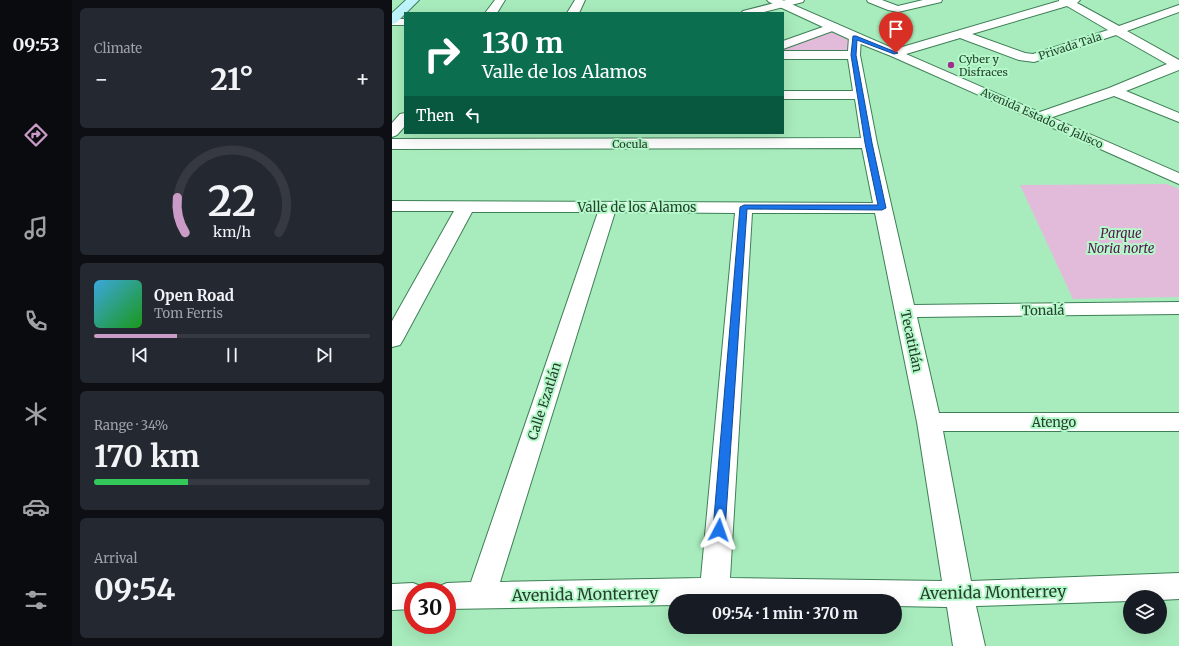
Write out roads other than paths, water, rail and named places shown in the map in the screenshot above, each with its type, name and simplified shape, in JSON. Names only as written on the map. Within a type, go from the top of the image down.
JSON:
[{"type":"main road","points":[[392,21],[413,0]]},
{"type":"street","points":[[492,12],[500,0]]},
{"type":"street","points":[[574,12],[580,0]]},
{"type":"street","points":[[750,12],[777,2],[799,0]]},
{"type":"street","points":[[872,0],[898,9],[937,0]]},
{"type":"street","points":[[896,53],[1069,1],[1117,31],[1178,65]]},
{"type":"street","name":"Avenida Estado de Jalisco","points":[[777,2],[834,27],[854,46],[896,53],[1179,179]]},
{"type":"street","name":"Privada Tala","points":[[961,34],[1023,57],[1030,58],[1038,57],[1117,31],[1179,8]]},
{"type":"street","points":[[392,21],[404,22]]},
{"type":"street","points":[[784,45],[834,27]]},
{"type":"street","points":[[784,54],[854,46]]},
{"type":"street","name":"Tecatitlán","points":[[854,46],[869,143],[929,422],[969,646]]},
{"type":"street","points":[[1039,117],[1114,92],[1178,65]]},
{"type":"street","points":[[1114,92],[1179,118]]},
{"type":"street","points":[[784,95],[861,95]]},
{"type":"street","points":[[392,132],[404,118]]},
{"type":"street","name":"Cocula","points":[[392,144],[869,143]]},
{"type":"street","name":"Valle de los Alamos","points":[[392,206],[882,208]]},
{"type":"street","points":[[392,340],[466,206]]},
{"type":"street","name":"Calle Ezatlán","points":[[481,596],[608,207]]},
{"type":"street","points":[[715,591],[744,207]]},
{"type":"street","name":"Tonalá","points":[[906,311],[1179,308]]},
{"type":"street","name":"Atengo","points":[[929,422],[1179,422]]},
{"type":"street","name":"Avenida Monterrey","points":[[456,596],[715,591],[959,594],[1179,586]]},
{"type":"street","points":[[392,597],[404,596]]},
{"type":"place","name":"Cyber y Disfraces","points":[[951,65]]},
{"type":"park label","name":"Parque Noria norte","points":[[1121,240]]}]
